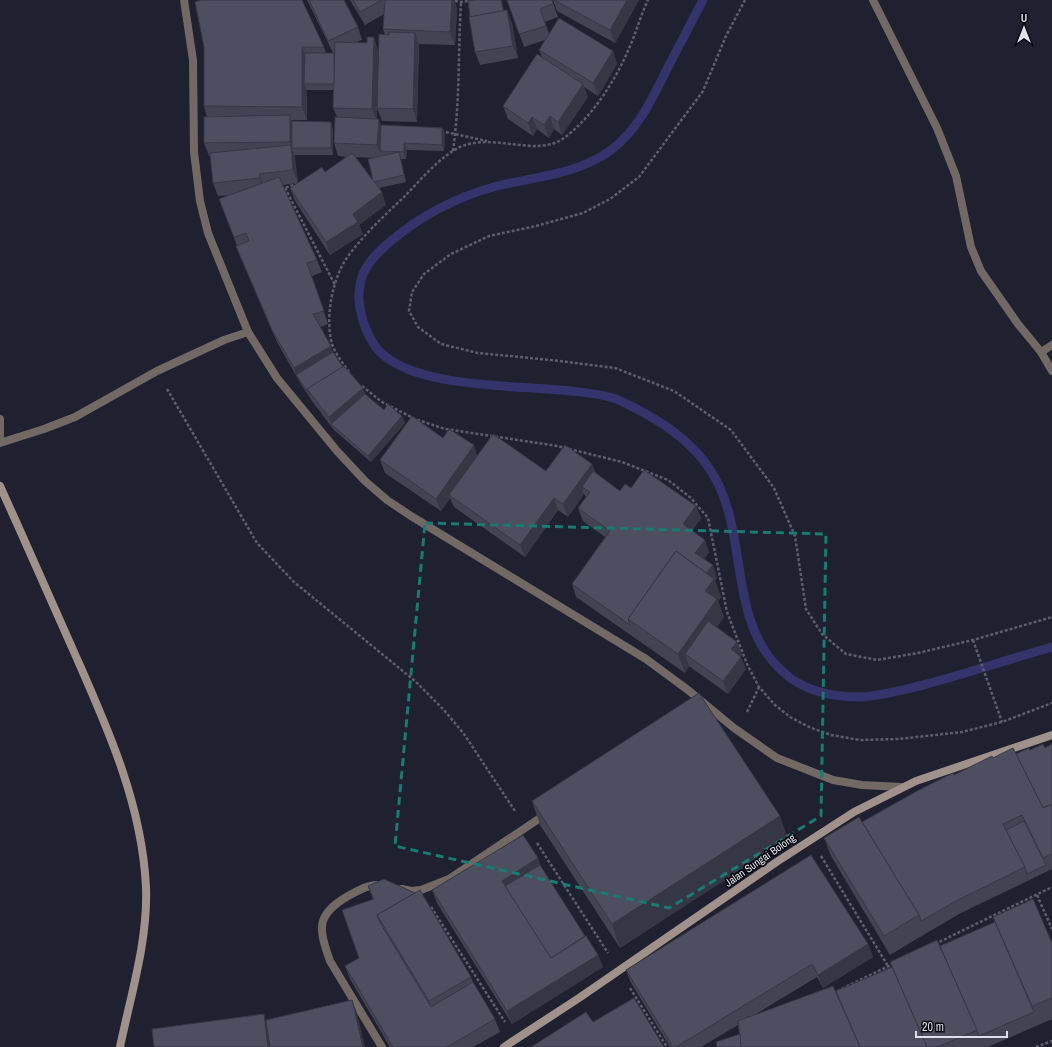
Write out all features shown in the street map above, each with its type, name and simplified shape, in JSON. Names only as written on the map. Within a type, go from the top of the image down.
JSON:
[{"type":"street","points":[[184,0],[193,60],[194,152],[198,195],[208,233],[248,332],[277,378],[298,405],[360,476],[387,500],[411,516],[646,659],[701,705],[760,748],[803,770],[833,780],[862,785],[901,787]]},
{"type":"street","points":[[873,0],[937,128],[953,170],[970,246],[981,271],[1018,324],[1041,352],[1052,371]]},
{"type":"street","points":[[0,443],[44,429],[75,416],[157,371],[224,340],[248,332]]},
{"type":"street","points":[[1041,352],[1052,345]]},
{"type":"street","points":[[0,419],[0,436]]},
{"type":"street","points":[[0,486],[110,734],[129,790],[142,841],[146,888],[143,940],[120,1047]]},
{"type":"street","name":"Jalan Sungai Bolong","points":[[504,1047],[619,971],[810,839],[854,812],[901,787],[1052,735]]},
{"type":"street","points":[[395,887],[411,891],[421,890],[449,879],[552,809]]},
{"type":"street","points":[[382,885],[375,885],[359,890],[332,905],[324,916],[322,929],[325,946],[330,961],[382,1047]]},
{"type":"path","points":[[450,0],[461,2],[476,0]]},
{"type":"path","points":[[437,130],[489,142],[540,146],[553,144],[562,139],[576,128],[610,84],[626,55],[648,0]]},
{"type":"path","points":[[746,0],[726,36],[703,91],[639,177],[610,199],[583,213],[536,226],[489,236],[451,254],[424,274],[412,292],[409,311],[418,327],[441,344],[478,354],[551,360],[615,368],[674,391],[731,430],[774,488],[795,536],[806,609],[822,634],[846,654],[877,660],[918,653],[973,640],[1052,617]]},
{"type":"path","points":[[453,152],[456,134],[461,2]]},
{"type":"path","points":[[350,374],[337,356],[332,343],[330,315],[335,285],[346,260],[373,226],[433,168],[453,152],[468,145],[489,142]]},
{"type":"path","points":[[278,190],[302,183]]},
{"type":"path","points":[[285,188],[335,285]]},
{"type":"path","points":[[157,371],[257,543],[294,582],[415,681],[444,710],[464,734],[526,827],[667,1047]]},
{"type":"path","points":[[359,383],[382,402],[415,419],[445,429],[557,446],[622,462],[668,480],[691,498],[708,518],[727,612],[747,664],[759,688],[775,705],[790,717],[809,727],[831,735],[860,740],[899,739],[962,732],[1002,722],[1052,703]]},
{"type":"path","points":[[410,425],[415,419]]},
{"type":"path","points":[[973,640],[1002,722]]},
{"type":"path","points":[[746,715],[759,688]]},
{"type":"path","points":[[810,839],[888,966]]},
{"type":"path","points":[[930,946],[1052,888]]},
{"type":"path","points":[[421,890],[516,1040]]},
{"type":"path","points":[[1037,895],[1052,929]]},
{"type":"path","points":[[828,995],[895,963]]},
{"type":"path","points":[[1036,1047],[1052,1041]]},
{"type":"highlighted area","points":[[425,523],[826,534],[821,816],[669,908],[395,846]]},
{"type":"building","points":[[201,0],[302,0],[324,47],[302,47],[302,107],[204,106],[204,47],[195,2]]},
{"type":"building","points":[[309,0],[344,0],[358,27],[328,41]]},
{"type":"building","points":[[353,0],[382,0],[360,12]]},
{"type":"building","points":[[385,0],[452,0],[450,32],[383,29]]},
{"type":"building","points":[[501,0],[503,11],[470,17],[468,1]]},
{"type":"building","points":[[507,0],[552,0],[553,4],[540,9],[546,26],[519,34]]},
{"type":"building","points":[[554,0],[627,0],[610,30]]},
{"type":"building","points":[[507,10],[513,46],[475,52],[469,17]]},
{"type":"building","points":[[559,18],[613,51],[593,83],[539,50]]},
{"type":"building","points":[[389,32],[415,33],[413,109],[377,108],[379,34],[389,35]]},
{"type":"building","points":[[367,37],[374,37],[372,109],[333,108],[335,42],[367,43]]},
{"type":"building","points":[[305,53],[334,53],[334,84],[304,84]]},
{"type":"building","points":[[537,54],[583,84],[558,122],[550,116],[544,125],[532,117],[528,123],[503,106]]},
{"type":"building","points":[[290,115],[290,142],[204,143],[204,117]]},
{"type":"building","points":[[335,117],[379,119],[377,145],[334,143]]},
{"type":"building","points":[[292,121],[331,122],[331,148],[292,148]]},
{"type":"building","points":[[381,125],[442,128],[442,145],[404,143],[404,152],[380,151]]},
{"type":"building","points":[[291,145],[293,170],[259,174],[260,178],[213,183],[210,153]]},
{"type":"building","points":[[399,152],[404,175],[374,182],[368,159]]},
{"type":"building","points":[[352,153],[382,192],[353,214],[358,222],[326,242],[290,188],[322,167],[325,172]]},
{"type":"building","points":[[279,177],[317,260],[307,263],[324,311],[313,314],[331,346],[294,368],[272,330],[236,246],[249,241],[246,233],[234,237],[219,199]]},
{"type":"building","points":[[333,352],[343,367],[307,389],[310,395],[296,375]]},
{"type":"building","points":[[344,366],[363,388],[329,417],[307,389]]},
{"type":"building","points":[[365,394],[384,410],[388,404],[402,416],[368,456],[331,424]]},
{"type":"building","points":[[412,416],[443,438],[449,429],[474,445],[436,499],[380,460]]},
{"type":"building","points":[[493,434],[546,471],[565,445],[592,464],[563,504],[554,498],[520,545],[449,495]]},
{"type":"building","points":[[644,470],[696,506],[683,524],[705,540],[695,553],[713,565],[706,573],[676,551],[628,619],[630,625],[572,584],[610,531],[578,508],[590,492],[582,487],[593,471],[620,491],[625,484],[631,488]]},
{"type":"building","points":[[676,551],[714,579],[705,591],[717,599],[678,654],[628,619]]},
{"type":"building","points":[[708,621],[737,642],[731,649],[741,657],[723,681],[685,654]]},
{"type":"building","points":[[699,693],[780,816],[612,924],[532,801]]},
{"type":"building","points":[[1043,744],[1045,748],[1052,744],[1052,804],[1043,808],[1016,754]]},
{"type":"building","points":[[1013,748],[1043,808],[1052,804],[1052,854],[1043,858],[1022,815],[1003,824],[1025,867],[956,901],[921,921],[919,915],[862,822],[917,791],[953,773],[954,775],[992,756],[993,758]]},
{"type":"building","points":[[859,817],[919,915],[884,936],[824,838]]},
{"type":"building","points":[[1024,821],[1046,865],[1027,874],[1025,867],[1006,830]]},
{"type":"building","points":[[523,835],[538,858],[502,881],[551,958],[586,936],[598,955],[507,1011],[432,890]]},
{"type":"building","points":[[811,855],[868,944],[818,975],[812,964],[676,1047],[673,1047],[626,970]]},
{"type":"building","points":[[540,865],[585,936],[551,958],[505,886]]},
{"type":"building","points":[[384,879],[415,893],[377,915],[379,921],[431,1007],[473,982],[495,1019],[447,1047],[393,1047],[345,966],[359,958],[342,910],[374,899],[368,886]]},
{"type":"building","points":[[420,890],[471,977],[429,1001],[377,915]]},
{"type":"building","points":[[1033,899],[1052,943],[1052,998],[1032,1006],[993,917]]},
{"type":"building","points":[[995,922],[1034,1012],[979,1036],[940,946]]},
{"type":"building","points":[[937,940],[977,1030],[938,1047],[927,1047],[890,962]]},
{"type":"building","points":[[892,967],[927,1047],[860,1047],[836,991]]},
{"type":"building","points":[[833,986],[860,1047],[741,1047],[738,1021]]},
{"type":"building","points":[[634,998],[664,1047],[531,1047],[586,1012],[593,1022]]},
{"type":"building","points":[[352,1000],[363,1047],[270,1047],[266,1020]]},
{"type":"building","points":[[264,1014],[268,1047],[154,1047],[152,1029]]},
{"type":"building","points":[[740,1034],[741,1047],[717,1047],[716,1042]]},
{"type":"waterway","points":[[703,0],[644,113],[621,142],[611,150],[598,158],[571,170],[497,186],[454,201],[403,231],[377,254],[369,263],[363,274],[359,291],[363,321],[370,338],[380,352],[400,366],[427,375],[457,381],[587,393],[613,398],[644,413],[684,440],[709,468],[722,492],[730,518],[745,600],[752,626],[764,650],[782,671],[799,684],[818,692],[839,696],[860,697],[884,694],[939,681],[1052,647]]}]
